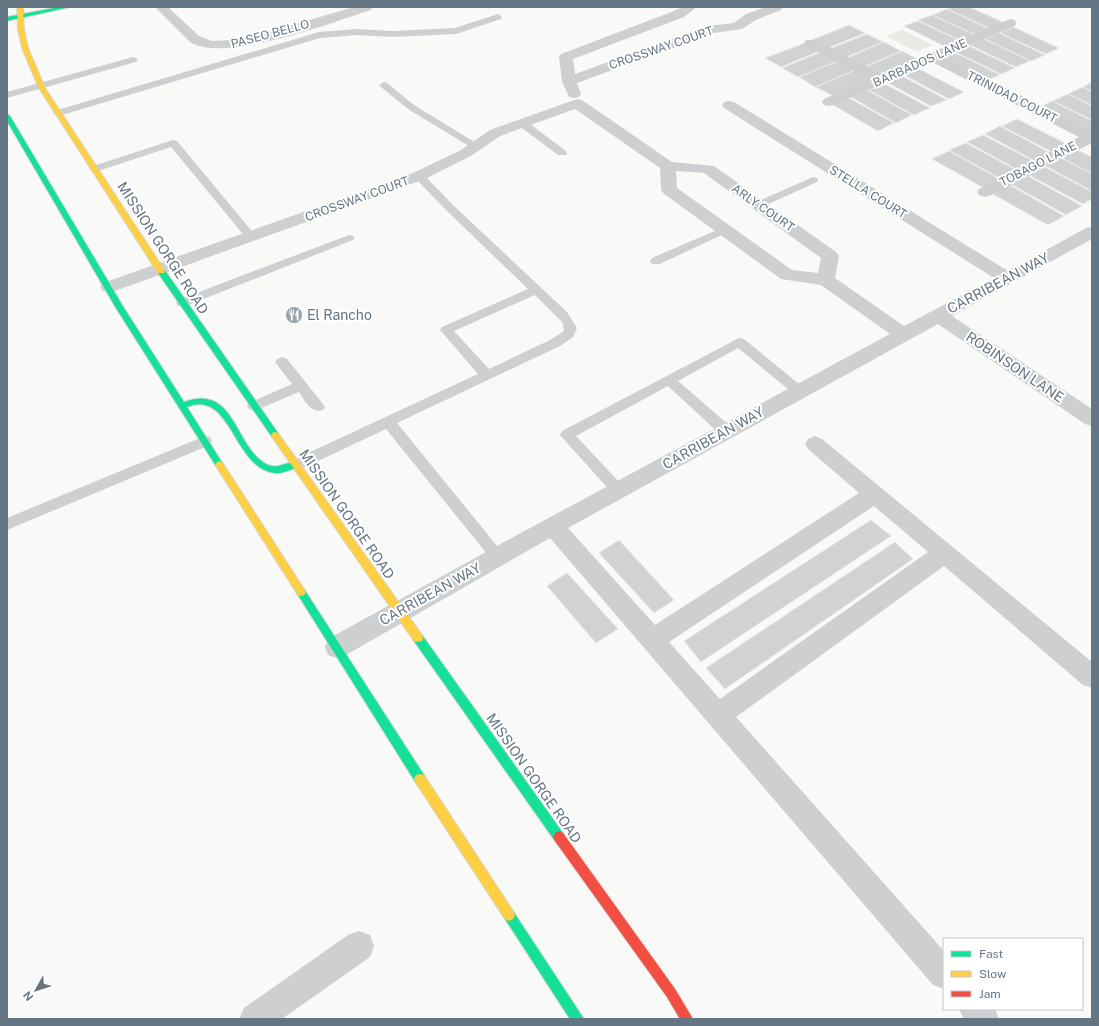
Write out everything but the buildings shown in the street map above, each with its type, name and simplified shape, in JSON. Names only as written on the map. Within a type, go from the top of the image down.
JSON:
[{"type":"main road","name":"MISSION GORGE ROAD","points":[[20,7],[21,29],[25,48],[41,86],[182,303],[671,993],[687,1019]]},
{"type":"main road","points":[[7,19],[67,7]]},
{"type":"main road","points":[[7,116],[109,287],[205,441],[435,802],[578,1019]]},
{"type":"main road","points":[[183,406],[197,400],[210,401],[219,408],[259,464],[275,470],[296,465]]},
{"type":"street","name":"PASEO BELLO","points":[[161,7],[200,43],[225,46],[254,41],[367,7]]},
{"type":"street","name":"CROSSWAY COURT","points":[[109,287],[419,176],[466,153],[495,133],[577,103],[569,77],[566,56],[679,14],[692,7]]},
{"type":"street","points":[[739,7],[751,17]]},
{"type":"street","name":"CROSSWAY COURT","points":[[569,77],[712,29],[737,26],[751,17],[777,7]]},
{"type":"street","name":"BARBADOS LANE","points":[[830,102],[1010,23]]},
{"type":"street","points":[[812,43],[880,80]]},
{"type":"street","name":"TRINIDAD COURT","points":[[933,57],[1092,137]]},
{"type":"street","name":"ARLY COURT","points":[[577,103],[668,166],[708,170],[830,256],[826,280]]},
{"type":"street","name":"STELLA COURT","points":[[729,105],[1007,278]]},
{"type":"street","name":"TOBAGO LANE","points":[[985,192],[1092,137]]},
{"type":"street","points":[[668,166],[669,190],[724,230],[787,275],[826,280],[903,334]]},
{"type":"street","name":"CARRIBEAN WAY","points":[[337,647],[618,490],[938,315],[1091,234]]},
{"type":"street","name":"ROBINSON LANE","points":[[938,315],[1092,419]]},
{"type":"street","points":[[815,444],[1092,677]]},
{"type":"street","points":[[652,640],[874,494]]},
{"type":"street","points":[[553,526],[943,973]]},
{"type":"street","points":[[718,715],[944,553]]},
{"type":"street","points":[[255,1019],[359,946]]},
{"type":"street","points":[[976,1010],[984,1019]]},
{"type":"lane","points":[[58,113],[319,35],[357,32],[392,34],[456,31],[498,17]]},
{"type":"lane","points":[[7,95],[133,60]]},
{"type":"lane","points":[[384,86],[411,107],[476,146]]},
{"type":"lane","points":[[522,123],[562,153]]},
{"type":"lane","points":[[94,169],[173,143],[251,237]]},
{"type":"lane","points":[[296,465],[555,343],[569,334],[571,330],[570,323],[450,208],[419,176]]},
{"type":"lane","points":[[758,205],[813,180]]},
{"type":"lane","points":[[656,261],[724,230]]},
{"type":"lane","points":[[182,303],[349,238]]},
{"type":"lane","points":[[487,375],[446,330],[536,290]]},
{"type":"lane","points":[[618,490],[566,435],[739,342],[799,391]]},
{"type":"lane","points":[[282,362],[318,408]]},
{"type":"lane","points":[[669,380],[726,431]]},
{"type":"lane","points":[[254,406],[301,386]]},
{"type":"lane","points":[[388,422],[498,556]]},
{"type":"lane","points":[[7,524],[205,441]]},
{"type":"shaded area","points":[[902,30],[934,45],[917,52],[886,36]]},
{"type":"traffic: fast","points":[[7,19],[67,7]]},
{"type":"traffic: fast","points":[[7,116],[120,308],[219,464]]},
{"type":"traffic: fast","points":[[161,271],[275,435]]},
{"type":"traffic: fast","points":[[183,406],[201,401],[214,404],[223,412],[254,459],[264,467],[275,470],[296,465]]},
{"type":"traffic: fast","points":[[301,592],[420,779]]},
{"type":"traffic: fast","points":[[418,638],[559,837]]},
{"type":"traffic: fast","points":[[509,915],[578,1019]]},
{"type":"traffic: slow","points":[[20,7],[21,29],[25,48],[42,88],[161,271]]},
{"type":"traffic: slow","points":[[275,435],[418,638]]},
{"type":"traffic: slow","points":[[219,464],[301,592]]},
{"type":"traffic: slow","points":[[420,779],[509,915]]},
{"type":"traffic: jam","points":[[559,837],[671,993],[687,1019]]},
{"type":"place","name":"El Rancho","points":[[294,315]]}]
